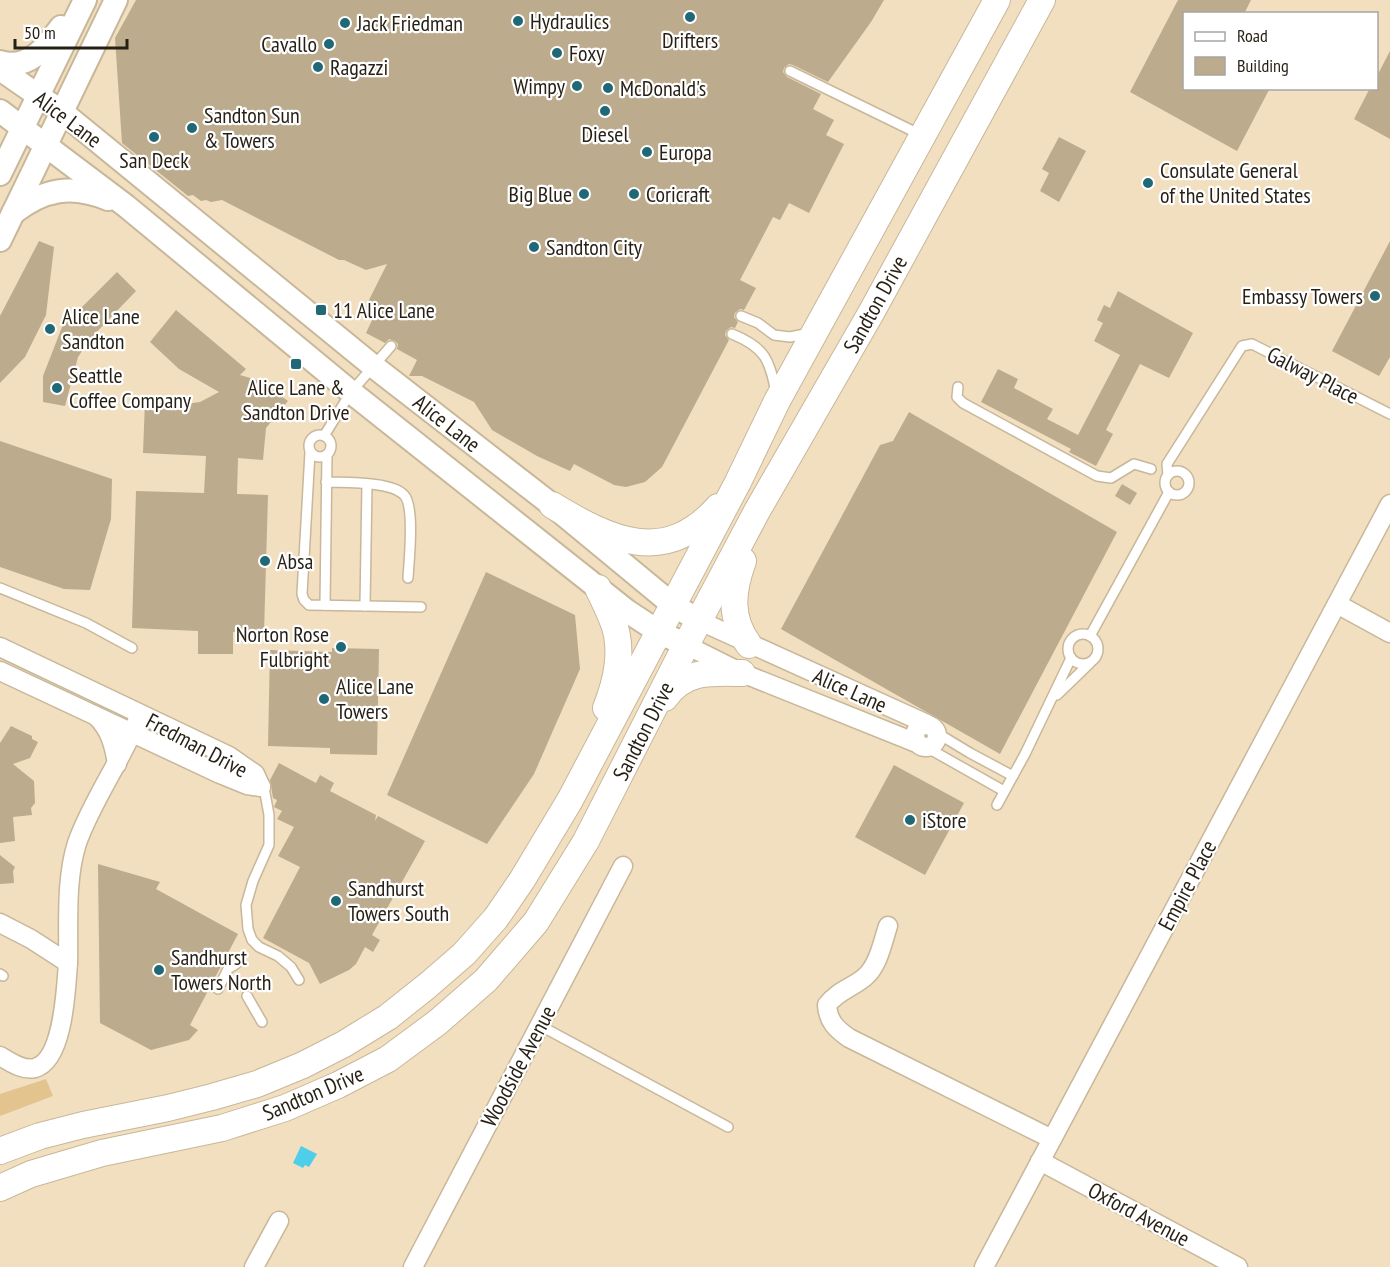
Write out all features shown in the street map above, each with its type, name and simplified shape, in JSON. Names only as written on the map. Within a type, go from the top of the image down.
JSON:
[{"type":"main road","name":"Sandton Drive","points":[[0,1151],[40,1136],[168,1108],[257,1084],[303,1065],[344,1044],[388,1017],[464,954],[496,918],[522,880],[570,800],[738,482],[777,401],[997,0]]},
{"type":"main road","name":"Sandton Drive","points":[[0,1188],[32,1174],[102,1153],[222,1128],[285,1108],[338,1085],[388,1059],[438,1022],[486,980],[536,922],[586,841],[686,645],[758,512],[1042,0]]},
{"type":"main road","points":[[552,505],[583,524],[625,540],[645,543],[668,541],[682,536],[699,525],[716,509],[738,482]]},
{"type":"main road","points":[[749,645],[737,624],[733,602],[735,588],[758,512]]},
{"type":"main road","points":[[570,800],[611,694],[618,668],[619,647],[615,627],[598,588]]},
{"type":"main road","points":[[645,728],[671,689],[682,681],[703,673],[742,673]]},
{"type":"street","points":[[0,62],[18,64],[38,54],[80,0]]},
{"type":"street","points":[[0,174],[85,0]]},
{"type":"street","points":[[0,240],[116,0]]},
{"type":"street","name":"Alice Lane","points":[[0,69],[63,112],[373,366],[552,505],[674,605],[700,621],[749,645],[932,728]]},
{"type":"street","name":"Alice Lane","points":[[0,111],[126,206],[351,392],[627,611],[659,632],[742,673],[922,746]]},
{"type":"street","points":[[13,213],[29,201],[59,191],[76,190],[126,206]]},
{"type":"street","name":"Empire Place","points":[[984,1267],[1390,504]]},
{"type":"street","points":[[1337,604],[1390,633]]},
{"type":"street","name":"Fredman Drive","points":[[0,647],[244,765],[255,774],[261,787]]},
{"type":"street","name":"Fredman Drive","points":[[0,671],[220,774],[247,785],[261,787]]},
{"type":"street","points":[[0,1056],[21,1067],[34,1068],[46,1062],[57,1039],[64,1012],[70,880],[77,845],[87,820],[140,714]]},
{"type":"street","points":[[95,715],[108,730],[117,764]]},
{"type":"street","points":[[922,746],[935,743],[932,728]]},
{"type":"street","points":[[172,751],[181,733]]},
{"type":"street","name":"Woodside Avenue","points":[[412,1267],[623,866]]},
{"type":"street","points":[[0,924],[31,939],[68,963]]},
{"type":"street","points":[[888,926],[875,962],[868,974],[835,994],[827,1005],[827,1014],[835,1028],[849,1038],[1052,1139]]},
{"type":"street","name":"Oxford Avenue","points":[[1040,1161],[1238,1267]]},
{"type":"street","points":[[254,1267],[279,1221]]},
{"type":"lane","points":[[790,71],[923,136]]},
{"type":"lane","points":[[741,316],[758,323],[774,335],[790,337],[815,332]]},
{"type":"lane","points":[[732,334],[746,339],[762,351],[772,371],[777,401]]},
{"type":"lane","name":"Galway Place","points":[[1168,475],[1167,464],[1242,346],[1246,344],[1252,344],[1390,414]]},
{"type":"lane","points":[[324,436],[351,392],[391,346]]},
{"type":"lane","points":[[958,387],[957,397],[963,403],[1097,476],[1111,478],[1134,464],[1152,469]]},
{"type":"lane","points":[[325,605],[327,455],[331,445],[324,436],[317,435],[308,445],[310,452],[302,594],[306,603],[325,605],[421,607]]},
{"type":"lane","points":[[310,452],[320,458],[327,455]]},
{"type":"lane","points":[[1175,471],[1183,473],[1189,483],[1186,490],[1180,495],[1169,492],[1165,482],[1168,475],[1175,471]]},
{"type":"lane","points":[[326,482],[392,487],[404,495],[410,506],[408,578]]},
{"type":"lane","points":[[364,484],[365,606]]},
{"type":"lane","points":[[1090,636],[1169,492]]},
{"type":"lane","points":[[0,588],[86,623],[132,648]]},
{"type":"lane","points":[[997,805],[1052,700],[1071,658],[1068,648],[1072,639],[1081,635],[1090,636],[1098,647],[1096,656],[1052,700]]},
{"type":"lane","points":[[1071,658],[1081,664],[1090,663]]},
{"type":"lane","points":[[932,728],[970,753],[1013,776]]},
{"type":"lane","points":[[922,746],[1005,791]]},
{"type":"lane","points":[[261,787],[267,800],[270,838],[246,905],[248,929],[252,940],[291,967],[299,980]]},
{"type":"lane","points":[[218,989],[228,969],[236,964]]},
{"type":"lane","points":[[248,996],[262,1022]]},
{"type":"lane","points":[[539,1025],[728,1127]]},
{"type":"shaded area","points":[[46,1079],[53,1096],[0,1116],[0,1094]]},
{"type":"water","points":[[301,1146],[317,1154],[309,1167],[305,1165],[303,1168],[293,1163]]},
{"type":"building","name":"Sandton City","points":[[136,0],[884,0],[828,82],[793,65],[789,64],[784,68],[783,72],[787,77],[821,94],[813,109],[834,120],[826,135],[844,144],[809,213],[789,203],[780,220],[773,217],[740,280],[756,288],[744,310],[740,309],[735,313],[734,317],[738,322],[735,328],[731,327],[726,331],[725,335],[729,340],[662,467],[645,482],[626,487],[614,485],[574,464],[570,471],[537,456],[492,430],[474,402],[422,376],[409,376],[417,360],[397,349],[398,344],[395,341],[389,339],[385,343],[366,333],[374,316],[365,308],[387,264],[366,270],[339,260],[222,200],[201,201],[193,195],[188,196],[122,143],[115,38]]},
{"type":"building","points":[[1178,0],[1251,0],[1245,12],[1183,12],[1183,90],[1269,90],[1237,151],[1130,92]]},
{"type":"building","points":[[1390,51],[1390,139],[1354,119],[1369,90],[1378,90],[1378,74]]},
{"type":"building","points":[[1059,137],[1086,151],[1059,202],[1040,191],[1049,173],[1042,169]]},
{"type":"building","points":[[39,241],[54,247],[46,315],[25,357],[0,383],[0,316]]},
{"type":"building","name":"Embassy Towers","points":[[1390,241],[1390,357],[1379,376],[1332,351]]},
{"type":"building","points":[[117,272],[136,291],[90,339],[78,357],[65,406],[43,402],[43,376],[64,322],[66,323]]},
{"type":"building","points":[[1118,291],[1193,333],[1169,378],[1140,364],[1106,430],[1113,434],[1096,466],[1069,452],[1071,449],[981,402],[998,369],[1018,379],[1014,388],[1053,409],[1047,419],[1078,435],[1120,355],[1094,341],[1103,323],[1097,320],[1104,305],[1110,308]]},
{"type":"building","points":[[176,310],[246,369],[240,375],[260,381],[288,401],[266,428],[263,460],[238,458],[237,494],[268,495],[264,633],[233,632],[233,654],[198,654],[198,631],[132,628],[136,491],[204,493],[206,456],[143,453],[145,401],[186,404],[200,402],[219,392],[179,369],[150,342]]},
{"type":"building","points":[[909,412],[1117,532],[1000,754],[781,629],[880,445],[893,441]]},
{"type":"building","points":[[0,441],[112,479],[111,519],[90,590],[64,589],[0,567]]},
{"type":"building","points":[[1122,484],[1137,493],[1130,505],[1115,496]]},
{"type":"building","points":[[486,572],[575,615],[580,669],[534,774],[487,844],[387,795]]},
{"type":"building","name":"Alice Lane Towers","points":[[332,648],[379,649],[377,755],[330,754],[330,748],[268,746],[270,650],[332,652]]},
{"type":"building","points":[[11,726],[32,736],[32,739],[38,742],[30,758],[13,764],[34,781],[35,803],[31,808],[32,815],[13,817],[15,841],[0,843],[0,743]]},
{"type":"building","name":"Sandhurst Towers South","points":[[279,763],[316,783],[320,775],[334,783],[330,791],[376,815],[375,821],[378,816],[425,841],[372,935],[380,940],[373,952],[365,947],[356,964],[349,970],[320,984],[309,963],[263,938],[300,867],[278,856],[294,827],[277,819],[282,811],[274,807],[277,800],[273,798],[270,780]]},
{"type":"building","name":"iStore","points":[[894,765],[964,803],[925,875],[855,837]]},
{"type":"building","points":[[0,855],[15,867],[14,883],[0,884]]},
{"type":"building","name":"Sandhurst Towers North","points":[[98,864],[160,882],[156,889],[238,934],[190,1025],[198,1030],[189,1040],[151,1050],[100,1023]]},
{"type":"place","name":"Drifters","points":[[690,17]]},
{"type":"place","name":"Hydraulics","points":[[518,21]]},
{"type":"place","name":"Jack Friedman","points":[[345,23]]},
{"type":"place","name":"Cavallo","points":[[329,44]]},
{"type":"place","name":"Foxy","points":[[557,53]]},
{"type":"place","name":"Ragazzi","points":[[318,67]]},
{"type":"place","name":"Wimpy","points":[[577,86]]},
{"type":"place","name":"McDonald's","points":[[608,88]]},
{"type":"place","name":"Diesel","points":[[605,111]]},
{"type":"place","name":"Sandton Sun & Towers","points":[[192,128]]},
{"type":"place","name":"San Deck","points":[[154,137]]},
{"type":"place","name":"Europa","points":[[647,152]]},
{"type":"place","name":"Consulate General of the United States","points":[[1148,183]]},
{"type":"place","name":"Big Blue","points":[[584,194]]},
{"type":"place","name":"Coricraft","points":[[634,194]]},
{"type":"place","name":"Sandton City","points":[[534,247]]},
{"type":"place","name":"Embassy Towers","points":[[1375,296]]},
{"type":"place","name":"11 Alice Lane","points":[[321,310]]},
{"type":"place","name":"Alice Lane Sandton","points":[[50,329]]},
{"type":"place","name":"Alice Lane & Sandton Drive","points":[[296,364]]},
{"type":"place","name":"Seattle Coffee Company","points":[[57,388]]},
{"type":"place","name":"Absa","points":[[265,561]]},
{"type":"place","name":"Norton Rose Fulbright","points":[[341,647]]},
{"type":"place","name":"Alice Lane Towers","points":[[324,699]]},
{"type":"place","name":"iStore","points":[[910,820]]},
{"type":"place","name":"Sandhurst Towers South","points":[[336,901]]},
{"type":"place","name":"Sandhurst Towers North","points":[[159,970]]}]
